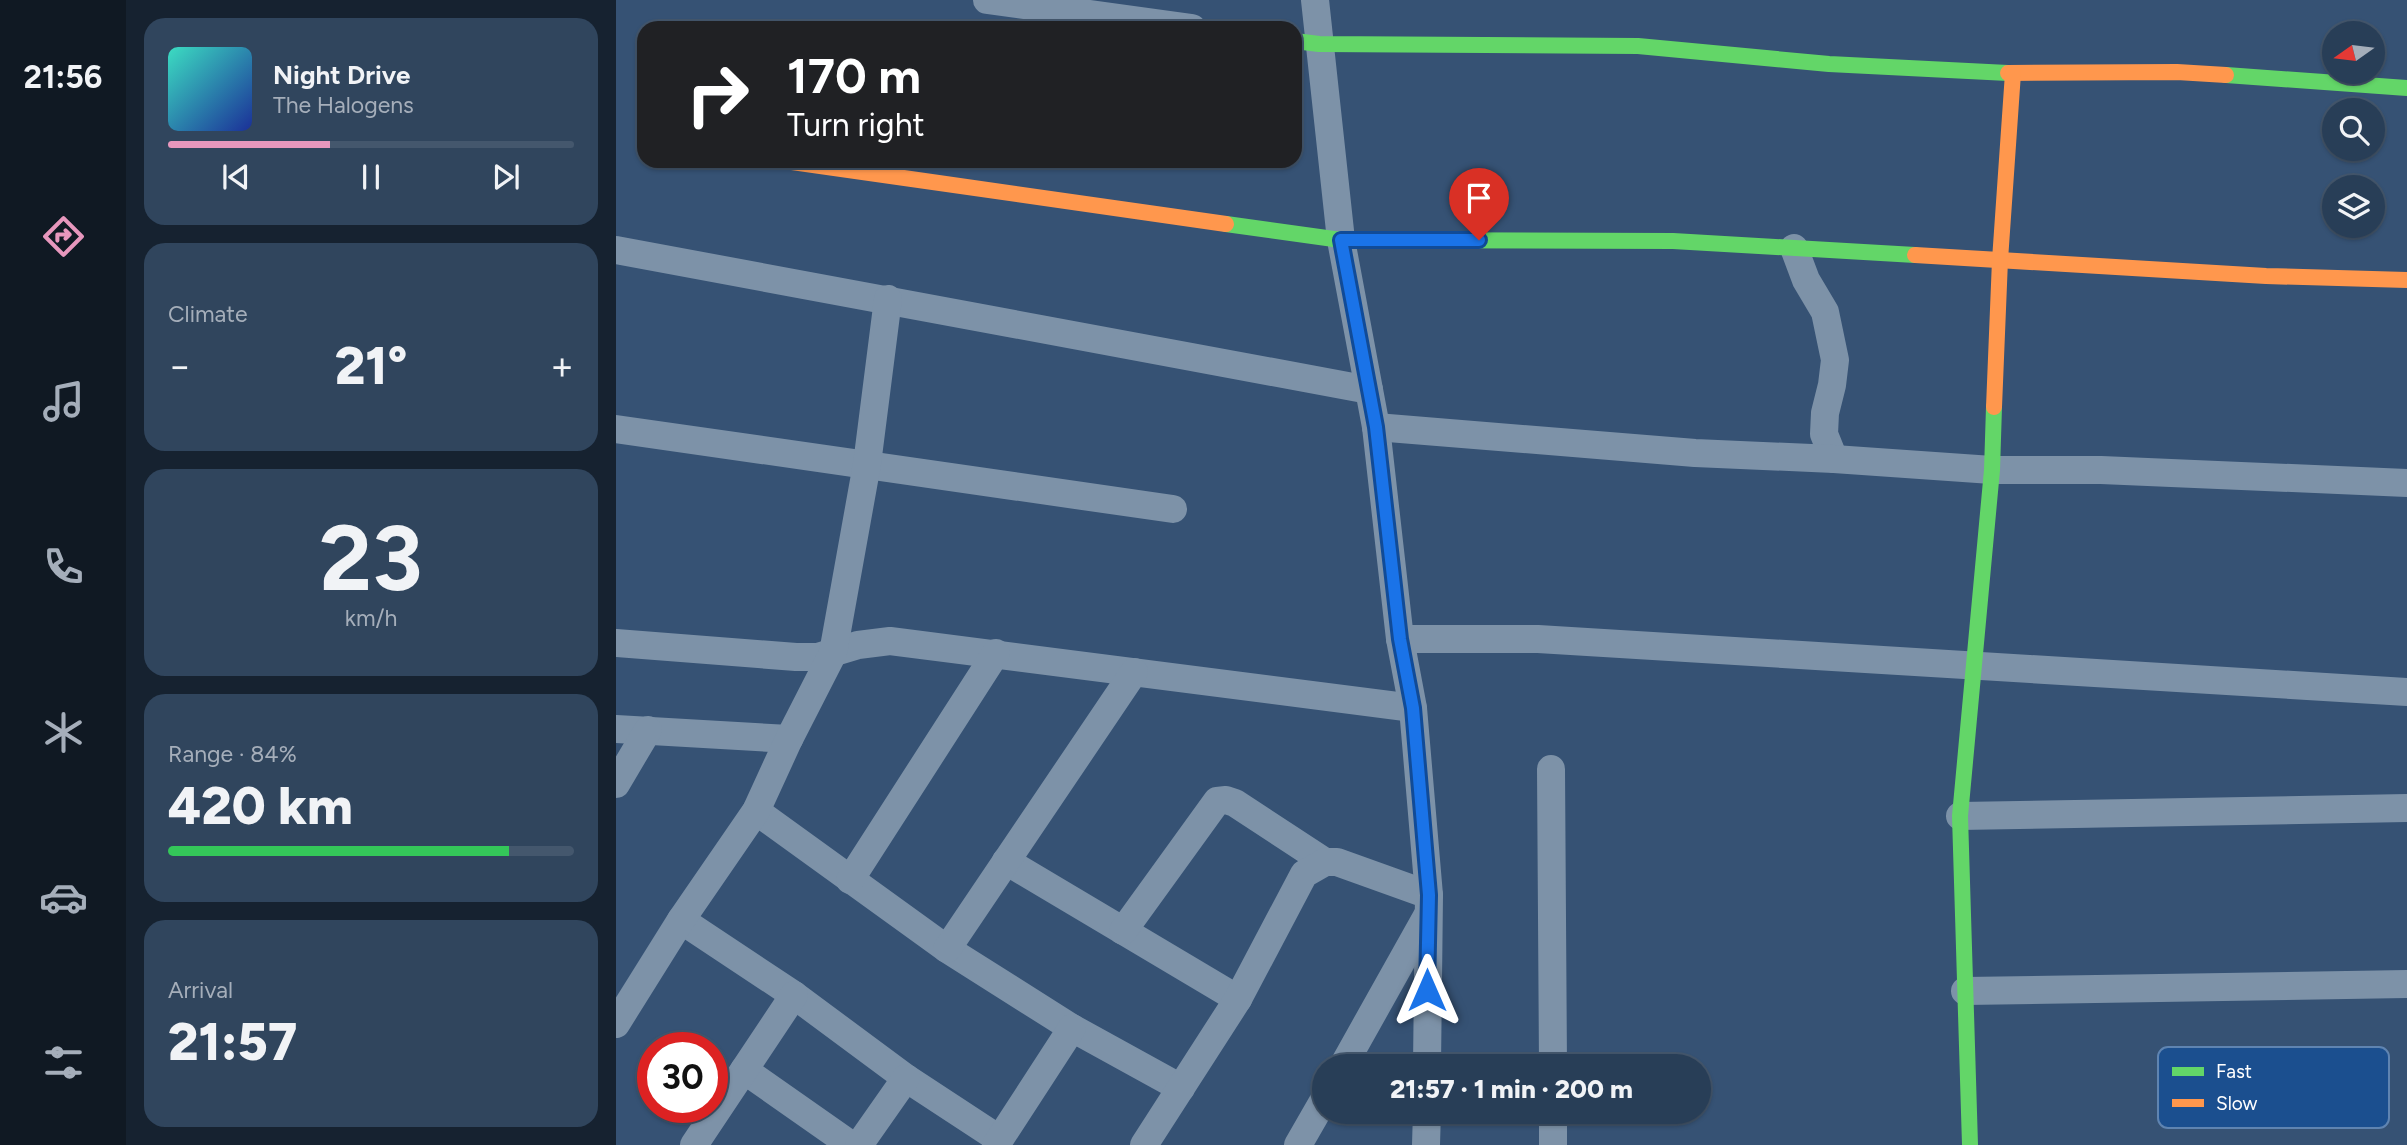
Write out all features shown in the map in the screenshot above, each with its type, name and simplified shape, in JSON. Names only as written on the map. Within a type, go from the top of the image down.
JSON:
[{"type":"street","points":[[987,0],[1141,21]]},
{"type":"street","points":[[1314,0],[1307,43],[1376,427],[1400,639],[1413,708],[1429,904],[1427,1054]]},
{"type":"street","points":[[1307,43],[1637,46],[1829,64],[2013,73],[2177,72],[2407,88]]},
{"type":"street","points":[[1970,1145],[1960,816],[1992,470],[2000,260],[2013,73]]},
{"type":"street","points":[[834,168],[1341,240],[1673,241],[2266,276],[2407,280]]},
{"type":"street","points":[[1794,248],[1806,280],[1825,312],[1835,360],[1824,434],[1834,459]]},
{"type":"street","points":[[616,250],[1369,390]]},
{"type":"street","points":[[616,1024],[681,920],[756,811],[789,738],[833,653],[867,464],[888,299]]},
{"type":"street","points":[[1376,427],[1695,453],[1992,470],[2101,470],[2407,483]]},
{"type":"street","points":[[616,429],[1173,509]]},
{"type":"street","points":[[1400,639],[1538,639],[2407,692]]},
{"type":"street","points":[[616,643],[818,657],[858,645],[890,641],[1413,708]]},
{"type":"street","points":[[850,880],[996,653]]},
{"type":"street","points":[[947,949],[1134,672]]},
{"type":"street","points":[[616,729],[789,738]]},
{"type":"street","points":[[616,784],[648,730]]},
{"type":"street","points":[[1551,769],[1553,1054]]},
{"type":"street","points":[[1123,931],[1217,802],[1226,800],[1235,803],[1325,862]]},
{"type":"street","points":[[1960,816],[2407,808]]},
{"type":"street","points":[[756,811],[947,949],[1072,1028],[1181,1088]]},
{"type":"street","points":[[1006,861],[1238,999]]},
{"type":"street","points":[[1144,1145],[1238,999],[1304,874],[1325,862],[1337,862],[1429,904]]},
{"type":"street","points":[[1349,1054],[1429,904]]},
{"type":"street","points":[[681,920],[794,995],[998,1142],[1072,1028]]},
{"type":"street","points":[[1965,990],[2407,984]]},
{"type":"street","points":[[694,1145],[794,995]]},
{"type":"street","points":[[744,1070],[851,1145]]},
{"type":"street","points":[[859,1145],[906,1078]]},
{"type":"street","points":[[1298,1145],[1312,1121]]},
{"type":"street","points":[[1426,1145],[1427,1124]]},
{"type":"street","points":[[1553,1124],[1553,1145]]},
{"type":"traffic: fast","points":[[1302,42],[1638,46],[1829,64],[2008,73]]},
{"type":"traffic: fast","points":[[2226,75],[2407,88]]},
{"type":"traffic: fast","points":[[1226,224],[1341,240],[1673,241],[1915,255]]},
{"type":"traffic: fast","points":[[1970,1145],[1960,816],[1992,470],[1994,407]]},
{"type":"traffic: slow","points":[[2008,73],[2177,72],[2226,75]]},
{"type":"traffic: slow","points":[[1994,407],[2000,260],[2013,73]]},
{"type":"traffic: slow","points":[[834,168],[1226,224]]},
{"type":"traffic: slow","points":[[1915,255],[2266,276],[2407,280]]},
{"type":"route","points":[[1427,990],[1429,895],[1413,708],[1400,639],[1376,427],[1341,240],[1479,240]]}]
